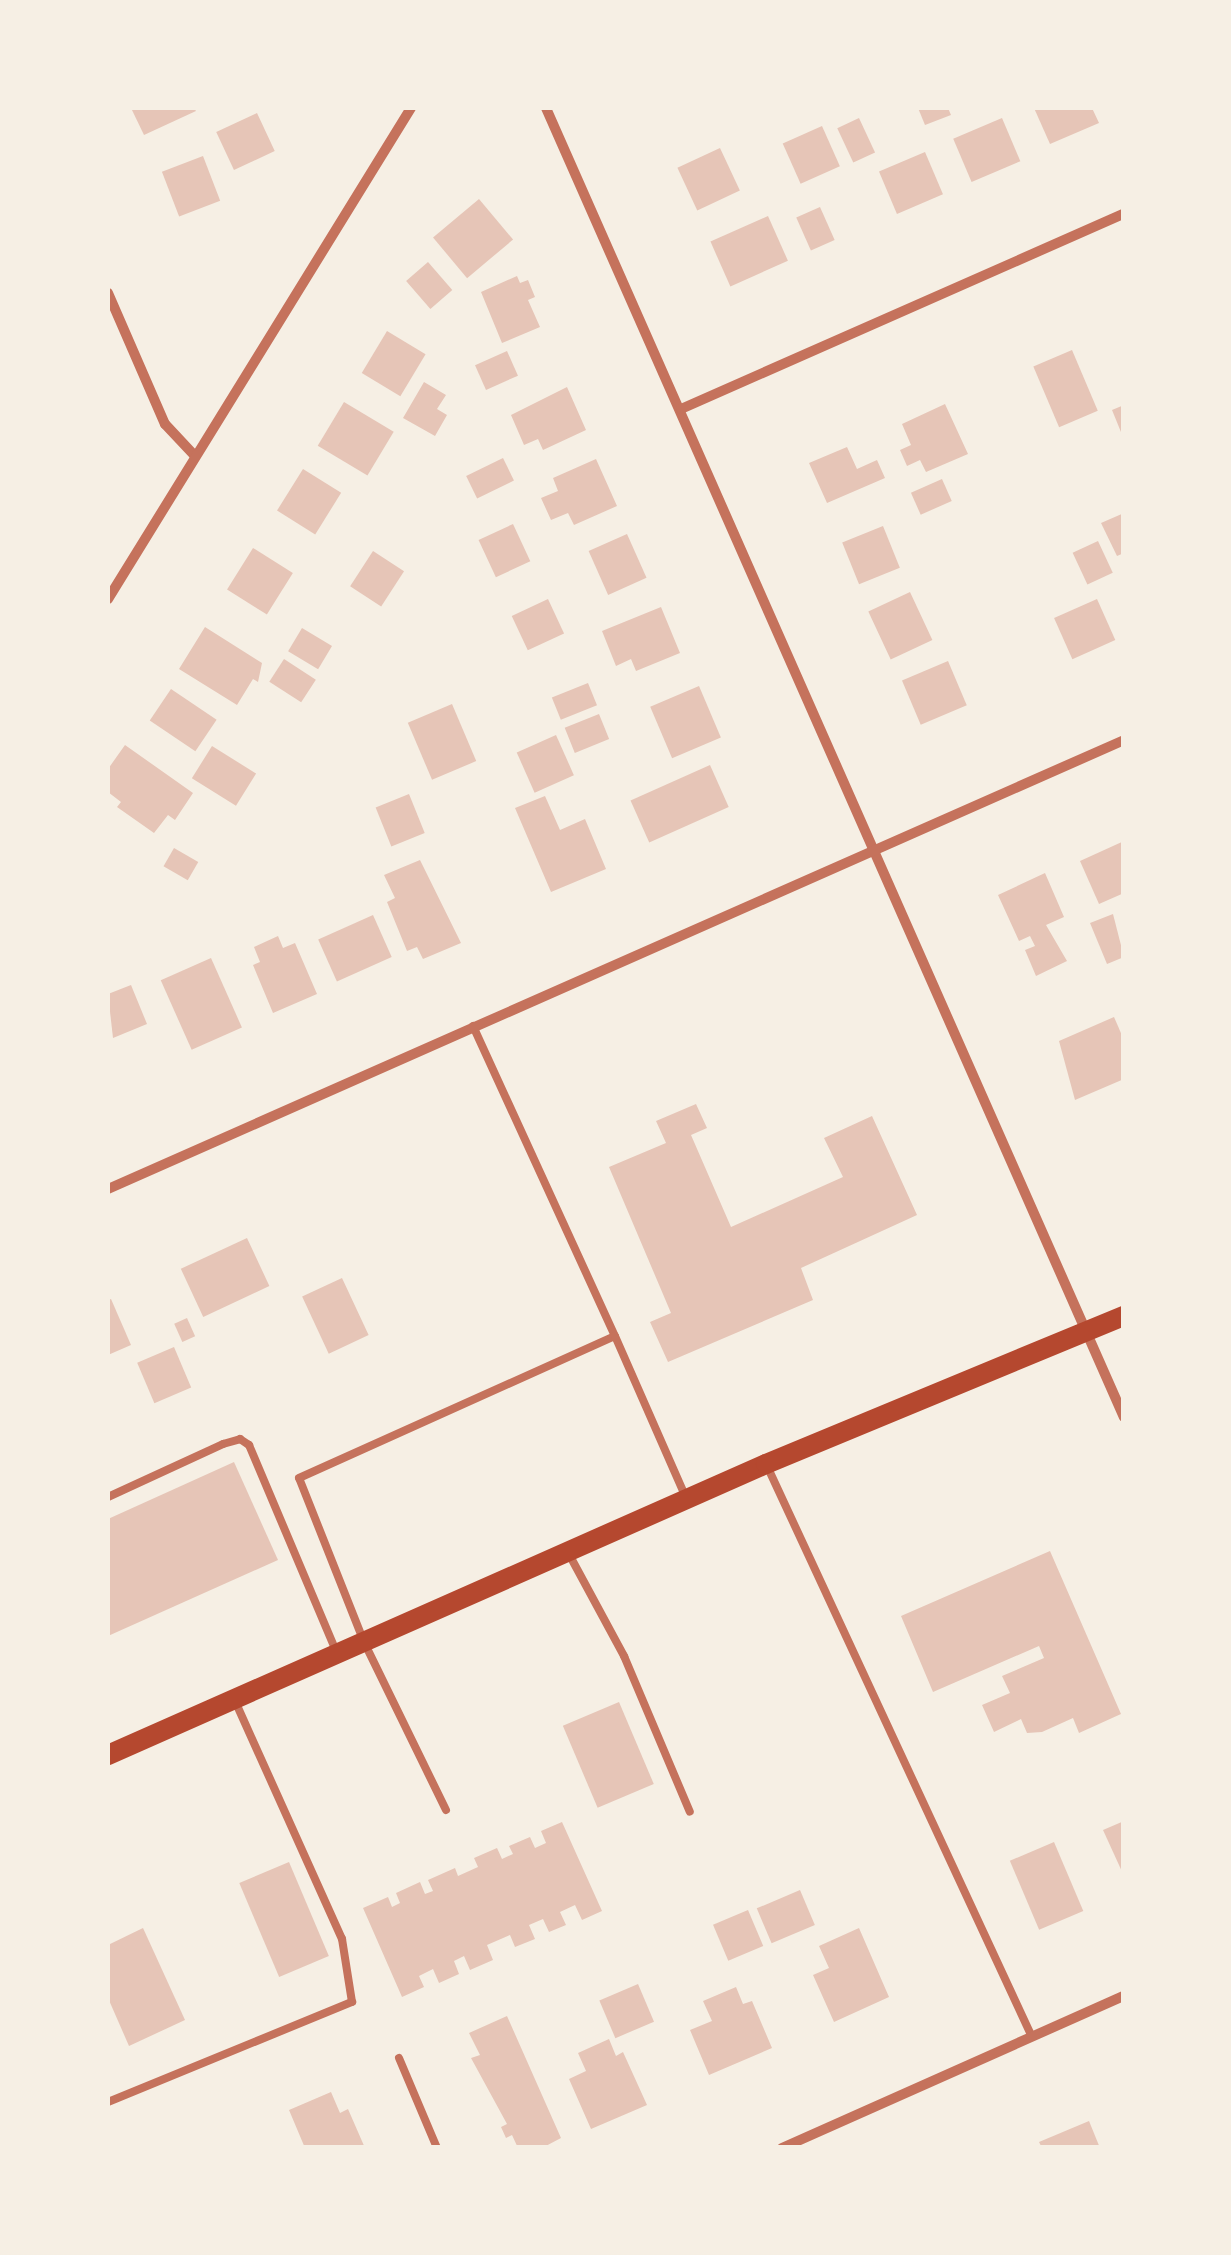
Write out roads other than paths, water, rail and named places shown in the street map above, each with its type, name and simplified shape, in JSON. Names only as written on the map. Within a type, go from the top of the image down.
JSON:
[{"type":"main road","points":[[108,1755],[766,1464],[1124,1316]]},
{"type":"street","points":[[108,599],[411,108]]},
{"type":"street","points":[[546,108],[1124,1417]]},
{"type":"street","points":[[681,409],[1124,214]]},
{"type":"street","points":[[108,293],[165,424],[196,456]]},
{"type":"street","points":[[108,1189],[1124,740]]},
{"type":"street","points":[[782,2148],[1124,1996]]},
{"type":"lane","points":[[473,1026],[686,1499]]},
{"type":"lane","points":[[446,1810],[364,1642],[299,1478],[615,1336]]},
{"type":"lane","points":[[108,1497],[223,1444],[240,1440],[249,1445],[337,1653]]},
{"type":"lane","points":[[766,1464],[1032,2037]]},
{"type":"lane","points":[[568,1552],[624,1656],[690,1812]]},
{"type":"lane","points":[[108,2102],[352,2002],[342,1939],[234,1699]]},
{"type":"lane","points":[[399,2058],[438,2148]]}]
